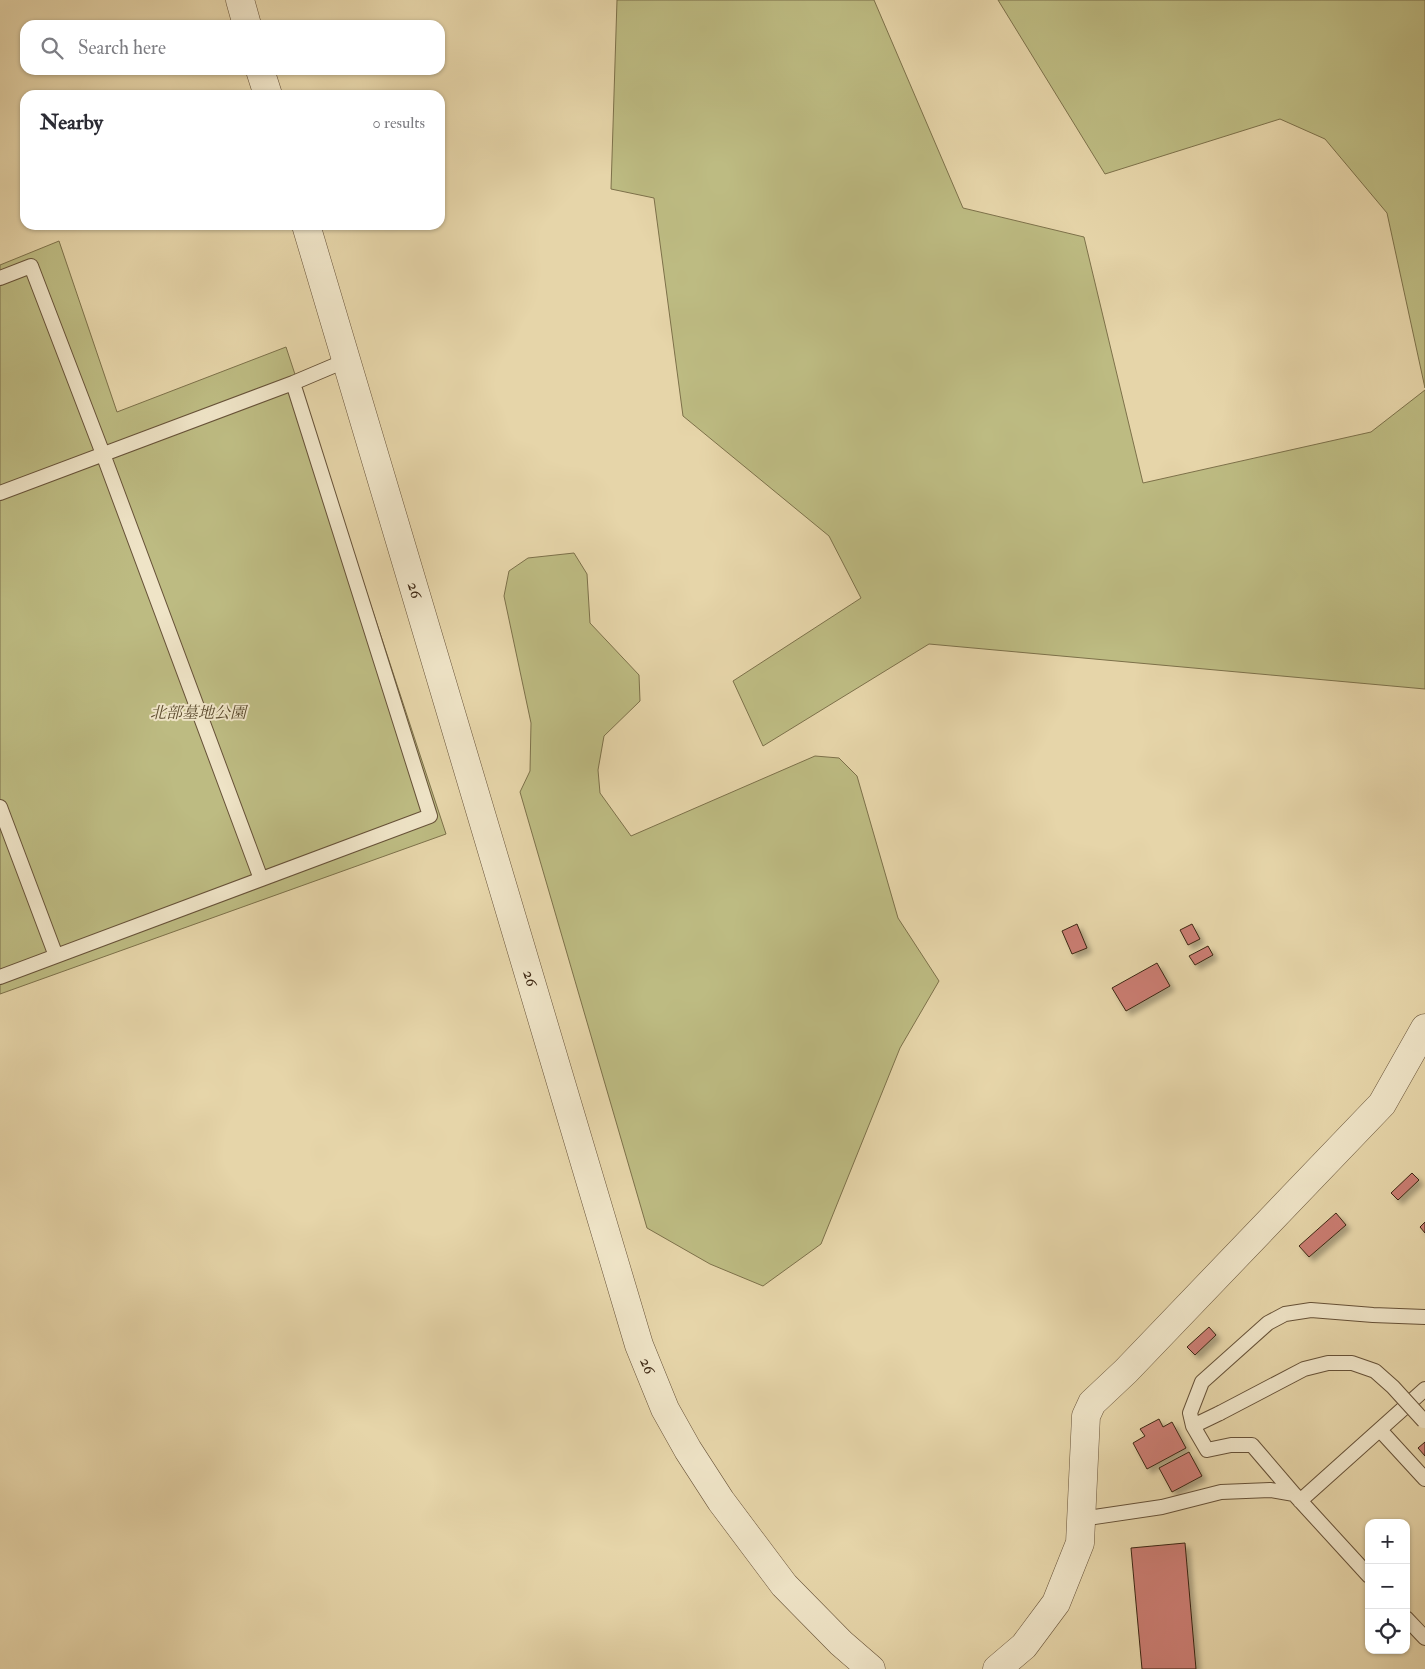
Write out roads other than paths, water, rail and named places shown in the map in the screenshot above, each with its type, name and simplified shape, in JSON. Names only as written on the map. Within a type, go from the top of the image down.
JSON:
[{"type":"street","points":[[240,0],[246,20]]},
{"type":"street","points":[[262,75],[266,90]]},
{"type":"street","name":"26","points":[[307,230],[638,1346],[665,1408],[688,1450],[727,1509],[784,1585],[841,1643],[871,1669]]},
{"type":"street","points":[[997,1669],[1024,1646],[1056,1603],[1080,1543],[1086,1416],[1092,1402],[1126,1371],[1382,1104],[1425,1028]]},
{"type":"lane","points":[[0,278],[31,266],[261,879]]},
{"type":"lane","points":[[0,493],[293,383],[345,361]]},
{"type":"lane","points":[[0,977],[430,816],[293,383]]},
{"type":"lane","points":[[0,807],[56,956]]},
{"type":"lane","points":[[1365,1572],[1252,1445],[1231,1445],[1207,1450],[1194,1426],[1190,1413],[1202,1382],[1268,1323],[1285,1314],[1311,1310],[1425,1317]]},
{"type":"lane","points":[[1194,1426],[1304,1369],[1328,1363],[1352,1364],[1376,1371],[1393,1386],[1424,1421]]},
{"type":"lane","points":[[1297,1497],[1380,1430],[1425,1389]]},
{"type":"lane","points":[[1380,1430],[1425,1479]]},
{"type":"lane","points":[[1081,1518],[1162,1508],[1221,1492],[1270,1490],[1297,1497]]},
{"type":"lane","points":[[1410,1622],[1425,1638]]},
{"type":"park label","name":"北部墓地公園","points":[[198,713]]}]
